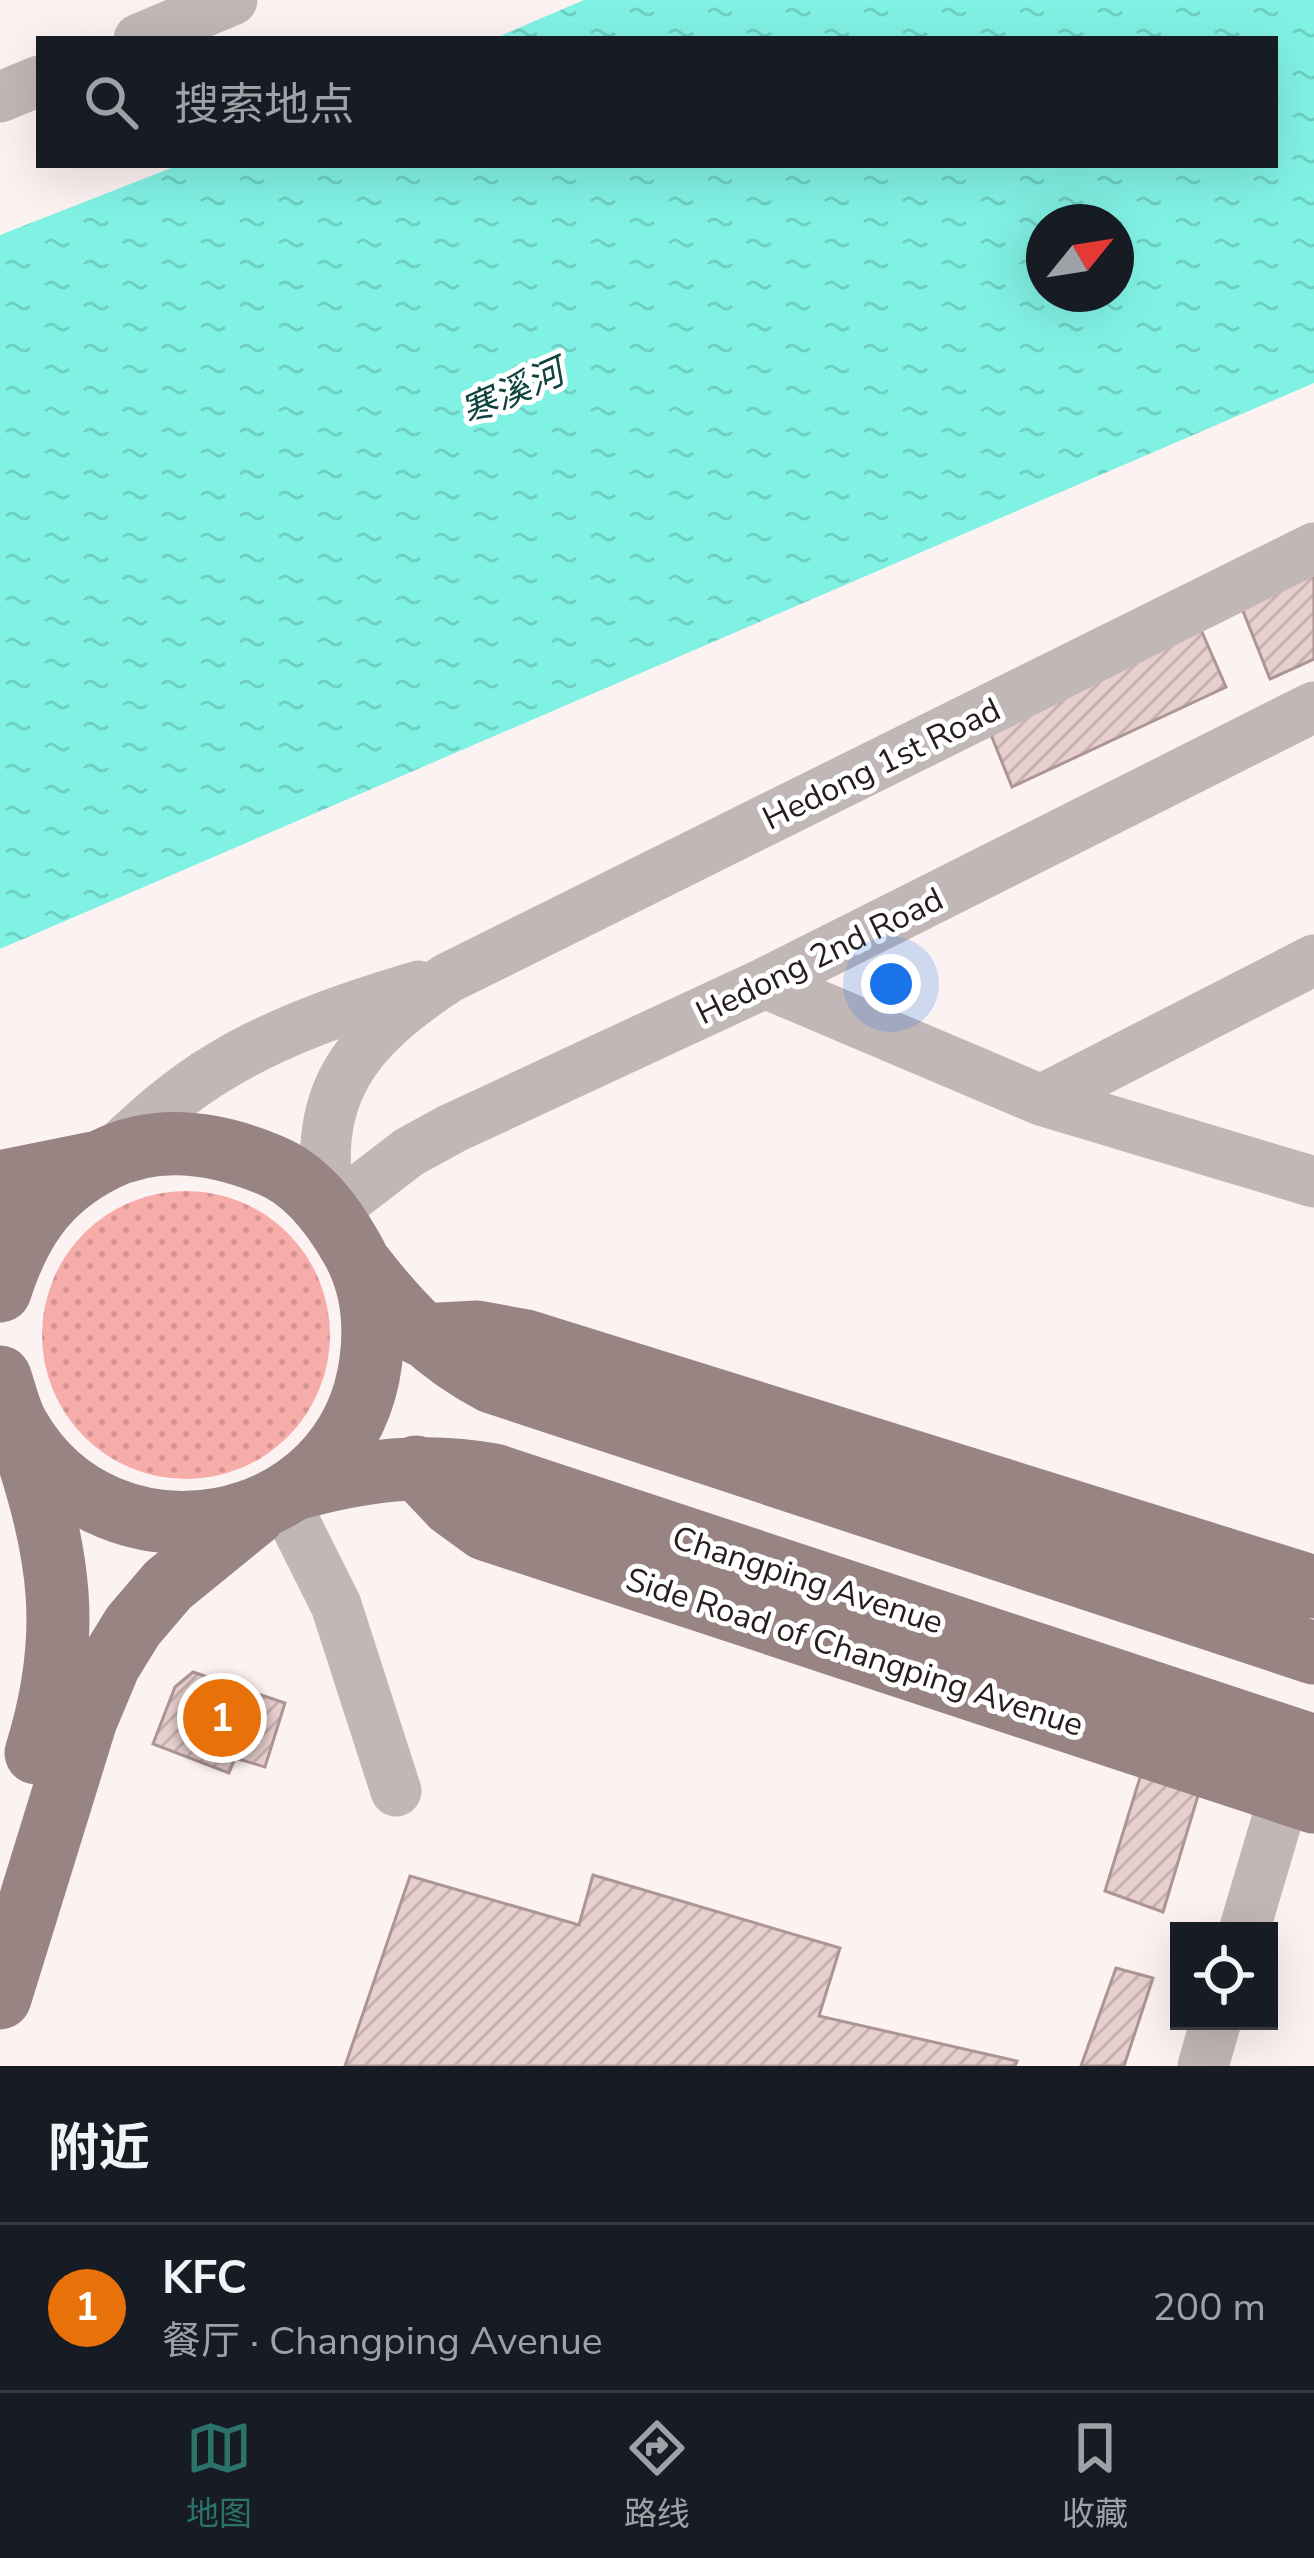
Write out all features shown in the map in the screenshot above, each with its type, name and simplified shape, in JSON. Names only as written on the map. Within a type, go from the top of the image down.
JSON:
[{"type":"main road","points":[[0,1182],[165,1143],[227,1148],[284,1171],[332,1212],[362,1266],[421,1334],[463,1367],[516,1391],[1314,1653]]},
{"type":"main road","points":[[0,1291],[16,1244],[54,1193],[106,1159]]},
{"type":"main road","points":[[0,1998],[86,1720],[133,1626],[168,1585],[281,1498],[341,1444],[368,1388],[375,1327],[362,1266]]},
{"type":"main road","points":[[421,1334],[477,1331],[513,1337],[1310,1580]]},
{"type":"main road","points":[[0,1872],[50,1708],[61,1617],[51,1542],[6,1403]]},
{"type":"main road","name":"Changping Avenue","points":[[6,1403],[59,1477],[113,1511],[176,1525],[239,1517],[281,1498],[371,1470],[416,1467],[494,1475],[1304,1780]]},
{"type":"street","points":[[146,36],[232,0]]},
{"type":"street","points":[[0,97],[36,82]]},
{"type":"street","name":"Hedong 1st Road","points":[[332,1212],[322,1153],[327,1122],[362,1047],[405,1006],[448,978],[1314,548]]},
{"type":"street","name":"Hedong 2nd Road","points":[[332,1212],[409,1152],[453,1128],[765,983],[1314,707]]},
{"type":"street","points":[[1041,1100],[1314,960]]},
{"type":"street","name":"Hedong 1st Road","points":[[106,1159],[175,1098],[233,1059],[368,1002],[448,978]]},
{"type":"street","points":[[765,983],[1041,1100],[1314,1182]]},
{"type":"street","points":[[281,1498],[336,1604],[396,1791]]},
{"type":"street","points":[[1248,1922],[1304,1780]]},
{"type":"street","points":[[1203,2066],[1213,2030]]},
{"type":"shaded area","points":[[186,1191],[241,1202],[288,1233],[319,1280],[330,1335],[319,1390],[288,1437],[241,1468],[186,1479],[131,1468],[84,1437],[53,1390],[42,1335],[53,1280],[84,1233],[131,1202]]},
{"type":"water","name":"寒溪河","points":[[584,0],[1314,0],[1314,383],[0,949],[0,235],[171,168],[1278,168],[1278,36],[500,36]]},
{"type":"building","points":[[1314,555],[1314,659],[1270,679],[1235,591]]},
{"type":"building","points":[[1188,600],[1226,687],[1012,787],[979,705]]},
{"type":"building","points":[[193,1672],[285,1703],[265,1767],[235,1758],[229,1773],[153,1744],[175,1687]]},
{"type":"building","points":[[1146,1758],[1203,1779],[1163,1912],[1105,1891]]},
{"type":"building","points":[[593,1875],[840,1948],[819,2016],[1017,2061],[1015,2066],[345,2066],[410,1876],[579,1925]]},
{"type":"building","points":[[1116,1968],[1153,1978],[1124,2066],[1081,2066]]},
{"type":"place","name":"KFC","points":[[222,1718]]}]
